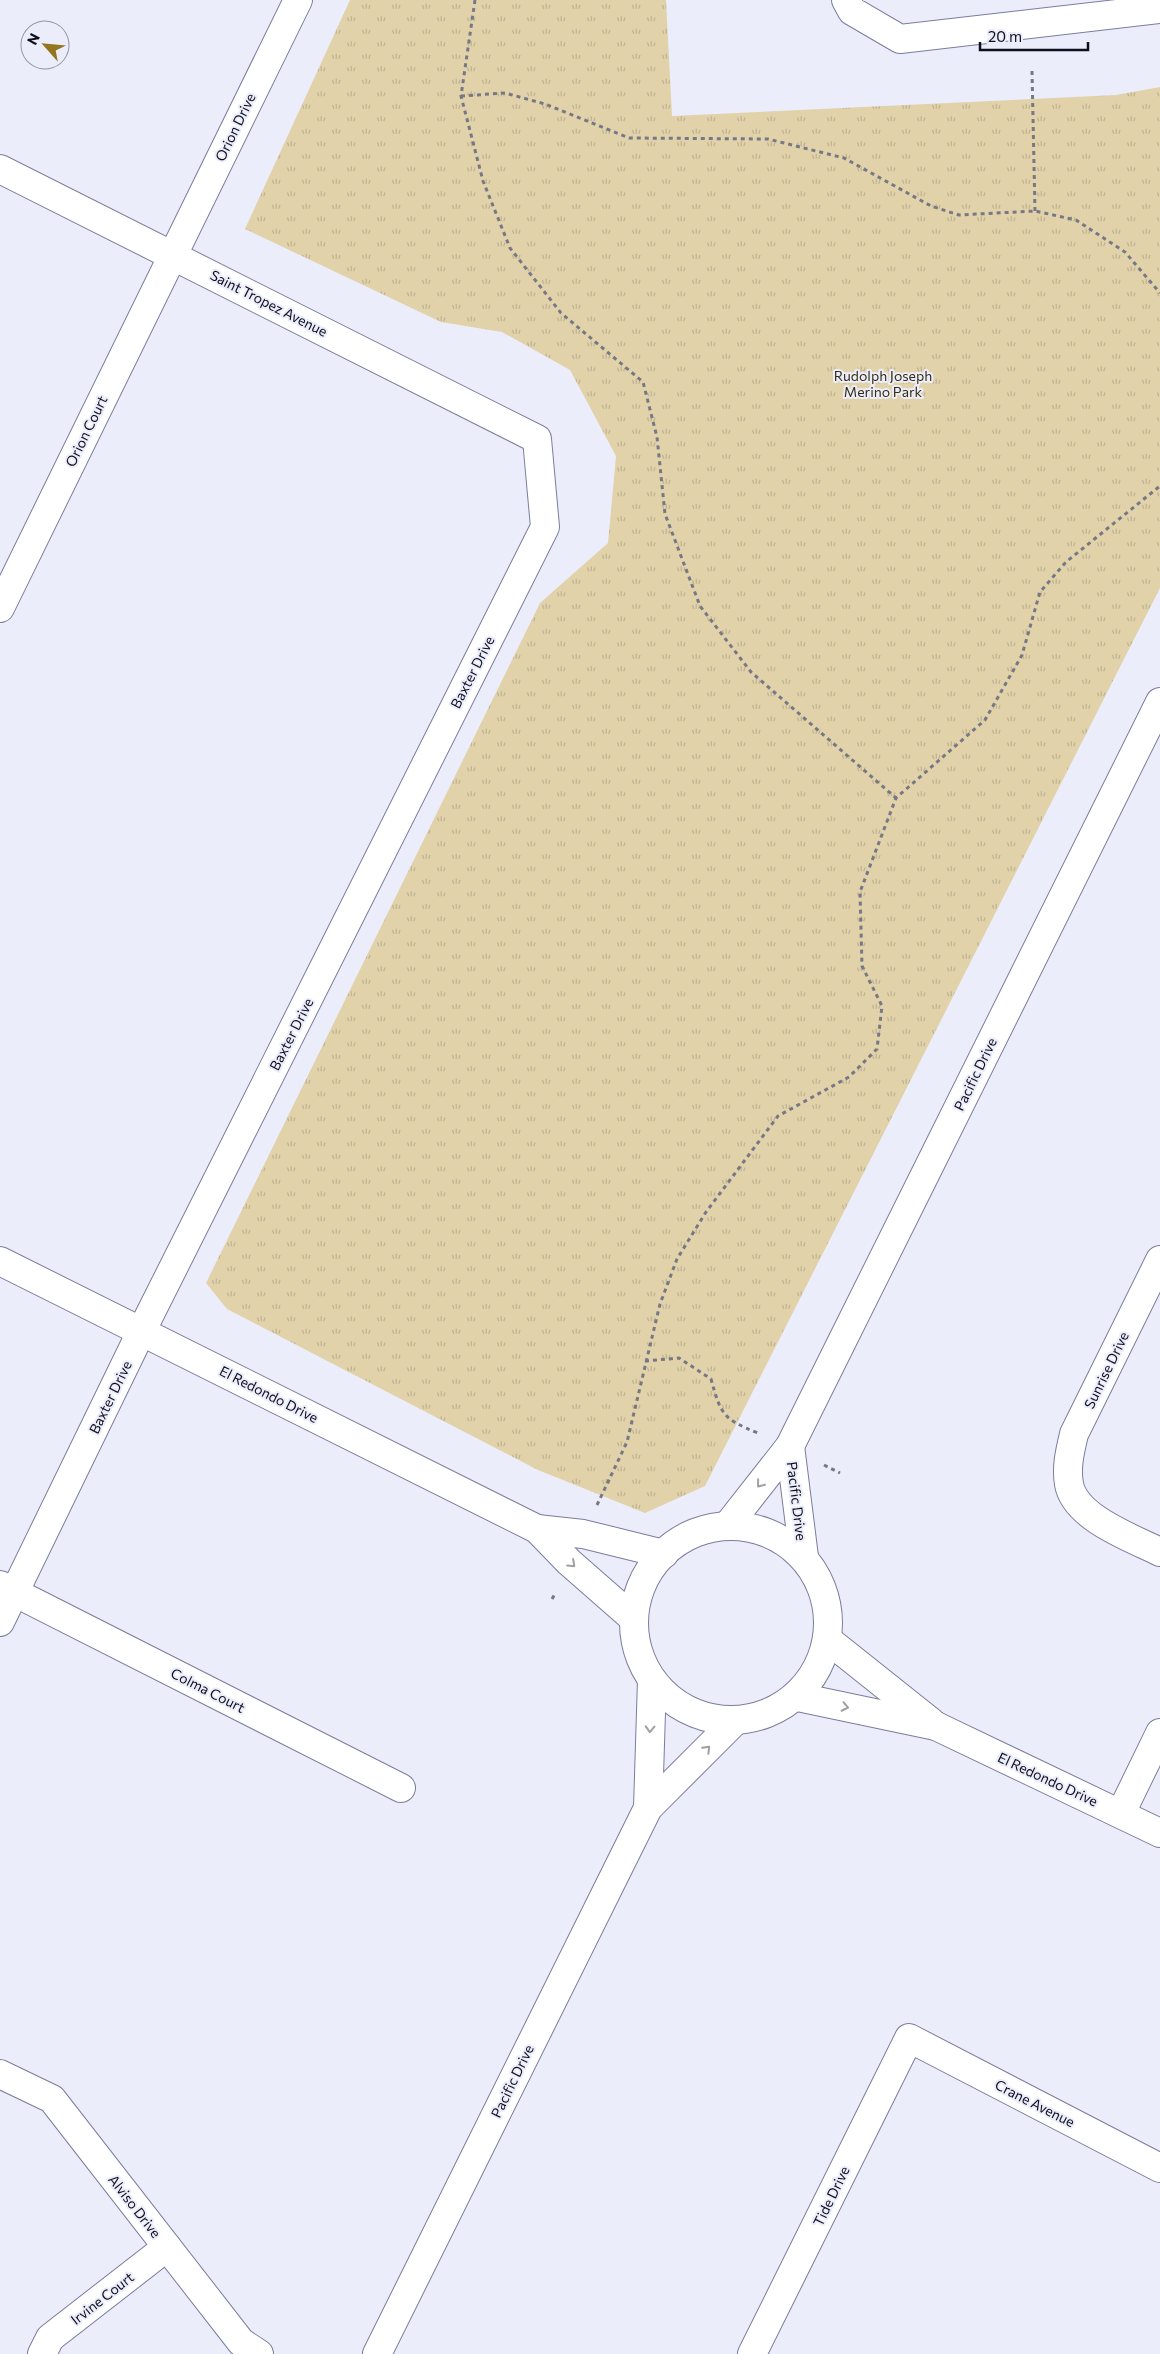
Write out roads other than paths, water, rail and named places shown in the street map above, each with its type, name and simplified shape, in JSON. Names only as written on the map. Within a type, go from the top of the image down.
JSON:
[{"type":"street","name":"Orion Drive","points":[[172,254],[298,0]]},
{"type":"street","points":[[849,6],[900,39],[1160,9]]},
{"type":"street","name":"Saint Tropez Avenue","points":[[0,169],[537,439]]},
{"type":"street","name":"Orion Court","points":[[0,608],[172,254]]},
{"type":"street","name":"Baxter Drive","points":[[0,1622],[7,1588],[142,1330],[545,527],[537,439]]},
{"type":"street","name":"Pacific Drive","points":[[728,1525],[790,1446],[1160,702]]},
{"type":"street","name":"Sunrise Drive","points":[[1160,1260],[1074,1434],[1068,1460],[1069,1485],[1076,1502],[1097,1520],[1160,1552]]},
{"type":"street","name":"El Redondo Drive","points":[[0,1261],[142,1330],[537,1530],[569,1562],[634,1619]]},
{"type":"street","name":"Pacific Drive","points":[[790,1446],[804,1557]]},
{"type":"street","points":[[728,1525],[745,1526],[777,1536],[804,1557],[820,1586],[828,1616],[828,1640],[811,1681],[798,1697],[767,1715],[734,1722],[706,1718],[675,1704],[652,1680],[638,1653],[634,1619],[637,1599],[651,1568],[664,1554],[694,1533],[728,1525]]},
{"type":"street","name":"El Redondo Drive","points":[[537,1530],[583,1534],[664,1554]]},
{"type":"street","name":"Colma Court","points":[[7,1588],[401,1788]]},
{"type":"street","name":"El Redondo Drive","points":[[828,1640],[936,1726]]},
{"type":"street","name":"Pacific Drive","points":[[648,1808],[652,1680]]},
{"type":"street","name":"El Redondo Drive","points":[[798,1697],[936,1726],[1160,1833]]},
{"type":"street","name":"Pacific Drive","points":[[376,2354],[648,1808],[734,1722]]},
{"type":"street","points":[[1121,1813],[1160,1733]]},
{"type":"street","name":"Crane Avenue","points":[[909,2038],[1160,2168]]},
{"type":"street","name":"Tide Drive","points":[[752,2354],[909,2038]]},
{"type":"street","name":"Alviso Drive","points":[[0,2074],[52,2099],[242,2342],[259,2354]]},
{"type":"street","name":"Irvine Court","points":[[42,2354],[50,2338],[167,2247]]},
{"type":"park label","name":"Rudolph Joseph Merino Park","points":[[883,384]]}]
